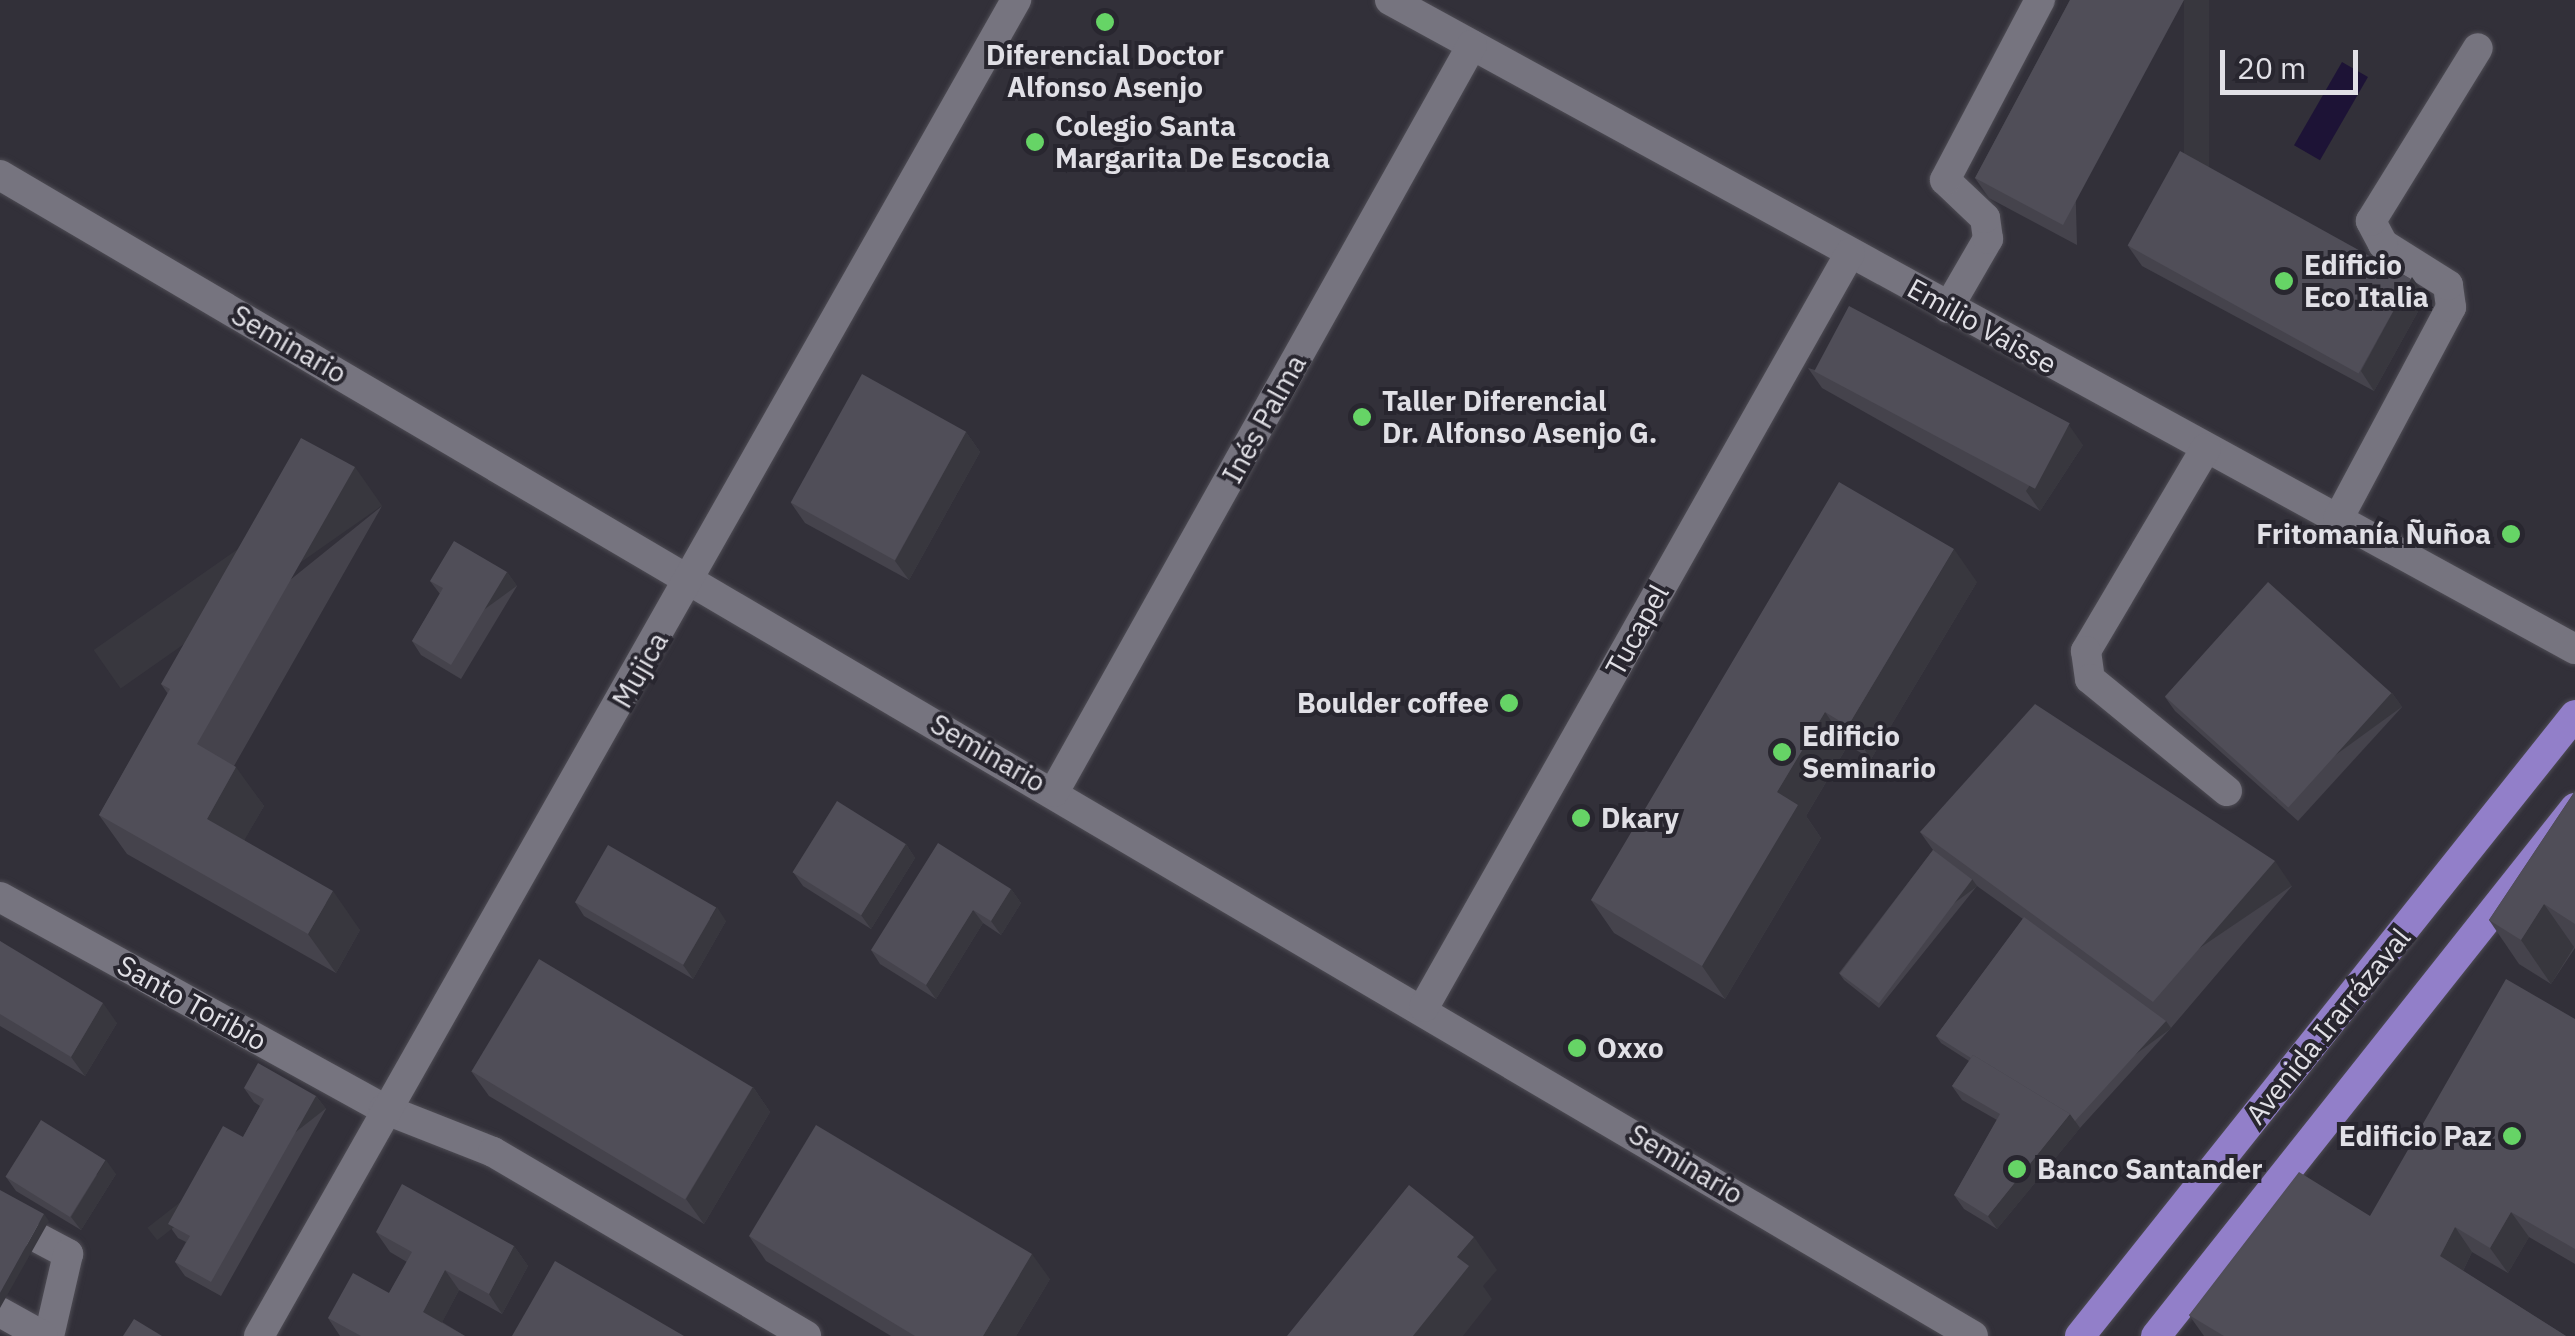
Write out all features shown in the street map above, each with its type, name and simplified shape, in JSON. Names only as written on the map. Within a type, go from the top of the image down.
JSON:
[{"type":"main road","name":"Avenida Irarrázaval","points":[[2080,1336],[2575,716]]},
{"type":"main road","name":"Avenida Irarrázaval","points":[[2156,1336],[2575,808]]},
{"type":"street","name":"Mujica","points":[[259,1336],[384,1109],[692,580],[1016,0]]},
{"type":"street","name":"Emilio Vaisse","points":[[1390,0],[2575,649]]},
{"type":"street","points":[[1948,308],[1988,239],[1985,218],[1945,180],[2040,0]]},
{"type":"street","name":"Inés Palma","points":[[1054,792],[1472,45]]},
{"type":"street","points":[[2338,519],[2451,307],[2448,286],[2383,244],[2371,221],[2478,48]]},
{"type":"street","name":"Seminario","points":[[0,175],[1424,1007],[1973,1336]]},
{"type":"street","name":"Tucapel","points":[[1424,1007],[1850,253]]},
{"type":"street","points":[[2206,448],[2086,650],[2090,679],[2227,791]]},
{"type":"street","name":"Santo Toribio","points":[[0,897],[384,1109],[494,1152],[806,1336]]},
{"type":"street","points":[[0,1312],[46,1336],[68,1254],[40,1239]]},
{"type":"shaded area","points":[[2342,62],[2368,77],[2320,160],[2294,145]]},
{"type":"building","points":[[2070,0],[2184,0],[2063,225],[1975,178]]},
{"type":"building","name":"Edificio Eco Italia","points":[[2180,151],[2411,279],[2359,373],[2128,245]]},
{"type":"building","points":[[1849,306],[2070,423],[2035,489],[1814,371]]},
{"type":"building","points":[[862,374],[966,432],[895,560],[791,503]]},
{"type":"building","points":[[301,438],[355,467],[197,744],[236,767],[207,819],[333,891],[308,934],[99,815],[170,689],[161,684]]},
{"type":"building","name":"Edificio Seminario","points":[[1839,482],[1954,549],[1848,726],[1825,712],[1777,792],[1798,805],[1702,966],[1591,900]]},
{"type":"building","points":[[454,541],[507,572],[451,665],[412,641],[443,588],[430,581]]},
{"type":"building","points":[[2268,582],[2391,693],[2288,808],[2165,696]]},
{"type":"building","points":[[2035,704],[2275,861],[2153,1002],[1920,832]]},
{"type":"building","points":[[2575,791],[2575,924],[2544,904],[2521,940],[2489,920]]},
{"type":"building","points":[[837,801],[906,844],[861,915],[792,872]]},
{"type":"building","points":[[938,843],[1011,889],[991,921],[973,910],[926,985],[871,950]]},
{"type":"building","points":[[608,845],[716,908],[683,965],[575,902]]},
{"type":"building","points":[[1933,850],[1972,879],[1879,1003],[1840,974]]},
{"type":"building","points":[[2024,917],[2166,1021],[2075,1121],[2070,1114],[1936,1036]]},
{"type":"building","points":[[0,941],[103,1003],[71,1057],[0,1014]]},
{"type":"building","points":[[539,959],[752,1087],[685,1200],[472,1071]]},
{"type":"building","points":[[2506,979],[2575,1019],[2575,1249],[2511,1212],[2490,1248],[2455,1227],[2440,1256],[2566,1336],[2224,1336],[2189,1315],[2299,1172],[2370,1216]]},
{"type":"building","name":"Banco Santander","points":[[1973,1055],[2070,1114],[1988,1216],[1954,1195],[2000,1114],[1952,1086]]},
{"type":"building","points":[[258,1063],[316,1096],[211,1282],[175,1262],[190,1236],[168,1224],[223,1126],[243,1137],[264,1099],[244,1088]]},
{"type":"building","points":[[41,1120],[105,1160],[70,1217],[5,1177]]},
{"type":"building","points":[[816,1125],[1032,1254],[983,1336],[915,1336],[749,1236]]},
{"type":"building","points":[[402,1184],[514,1246],[489,1294],[445,1270],[423,1312],[465,1336],[361,1336],[328,1318],[353,1273],[389,1293],[412,1252],[376,1232]]},
{"type":"building","points":[[1409,1185],[1474,1237],[1457,1257],[1469,1266],[1413,1336],[1287,1336]]},
{"type":"building","points":[[0,1190],[44,1214],[0,1293]]},
{"type":"building","points":[[555,1261],[684,1336],[512,1336]]},
{"type":"building","points":[[134,1319],[162,1336],[123,1336]]},
{"type":"place","name":"Diferencial Doctor Alfonso Asenjo","points":[[1105,22]]},
{"type":"place","name":"Colegio Santa Margarita De Escocia","points":[[1035,142]]},
{"type":"place","name":"Edificio Eco Italia","points":[[2284,281]]},
{"type":"place","name":"Taller Diferencial Dr. Alfonso Asenjo G.","points":[[1362,417]]},
{"type":"place","name":"Fritomanía Ñuñoa","points":[[2511,534]]},
{"type":"place","name":"Boulder coffee","points":[[1509,703]]},
{"type":"place","name":"Edificio Seminario","points":[[1782,752]]},
{"type":"place","name":"Dkary","points":[[1581,818]]},
{"type":"place","name":"Oxxo","points":[[1577,1048]]},
{"type":"place","name":"Edificio Paz","points":[[2512,1136]]},
{"type":"place","name":"Banco Santander","points":[[2017,1169]]}]
